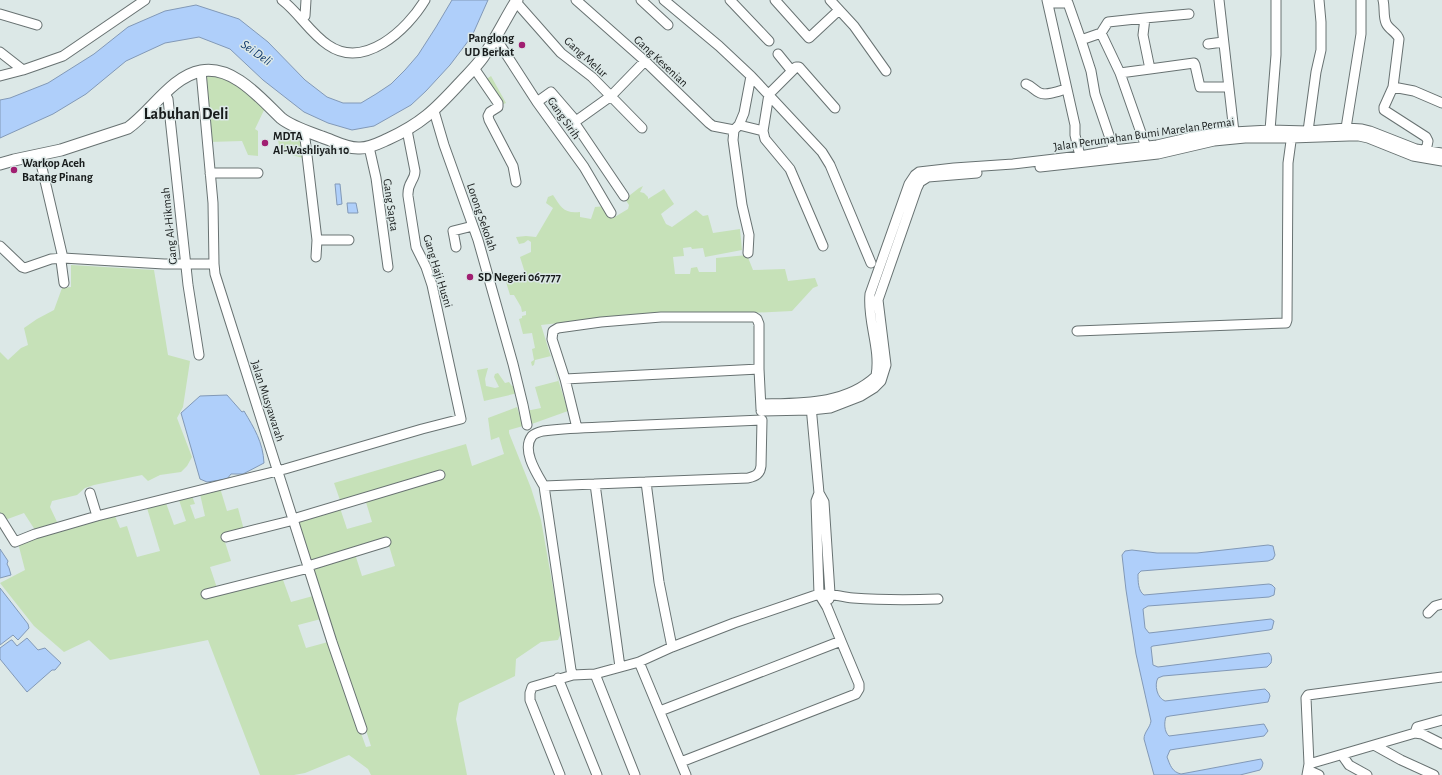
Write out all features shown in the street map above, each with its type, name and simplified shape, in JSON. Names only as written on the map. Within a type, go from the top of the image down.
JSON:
[{"type":"street","points":[[0,76],[23,70],[63,56],[145,0]]},
{"type":"street","points":[[282,0],[302,19],[318,38],[330,46],[353,53],[379,46],[394,36],[408,24],[425,0]]},
{"type":"street","points":[[302,19],[305,16],[306,0]]},
{"type":"street","name":"Gang Kesenian","points":[[576,0],[645,61],[713,126],[763,131]]},
{"type":"street","points":[[640,0],[668,25]]},
{"type":"street","points":[[664,0],[719,46],[751,76],[822,152],[830,165],[871,263]]},
{"type":"street","points":[[730,0],[769,41]]},
{"type":"street","points":[[775,0],[809,38],[839,10]]},
{"type":"street","points":[[830,0],[854,26],[886,71]]},
{"type":"street","points":[[1219,0],[1234,132]]},
{"type":"street","points":[[1270,130],[1276,55],[1276,0]]},
{"type":"street","points":[[1308,131],[1316,72],[1321,50],[1319,0]]},
{"type":"street","points":[[1346,128],[1361,34],[1361,0]]},
{"type":"street","points":[[1383,0],[1388,26],[1398,35],[1399,39],[1393,87],[1384,110],[1426,136],[1428,141],[1426,151]]},
{"type":"street","points":[[0,164],[79,144],[128,128],[183,79],[189,75],[201,71],[218,72],[233,76],[284,120],[304,130],[348,147],[369,147],[407,130],[434,111],[482,58],[517,1]]},
{"type":"street","name":"Gang Melur","points":[[517,1],[561,53],[592,77],[642,128]]},
{"type":"street","points":[[1080,156],[1075,135],[1075,125],[1048,1],[1068,3],[1091,71],[1095,94],[1114,150]]},
{"type":"street","points":[[0,14],[37,25]]},
{"type":"street","points":[[1081,40],[1101,33],[1108,22],[1189,14]]},
{"type":"street","points":[[1145,18],[1143,35],[1150,69]]},
{"type":"street","points":[[1101,33],[1120,73],[1146,147]]},
{"type":"street","name":"Gang Sirih","points":[[495,37],[537,102],[584,167],[611,213]]},
{"type":"street","points":[[1208,44],[1223,42]]},
{"type":"street","points":[[0,52],[23,70]]},
{"type":"street","points":[[778,54],[791,70]]},
{"type":"street","points":[[576,120],[611,96],[645,61]]},
{"type":"street","points":[[1120,73],[1194,63],[1200,87],[1228,87]]},
{"type":"street","points":[[823,246],[790,169],[765,139],[763,131],[769,94],[794,68],[799,67],[835,108]]},
{"type":"street","points":[[474,68],[498,102],[498,107],[490,112],[488,116],[513,166],[516,182]]},
{"type":"street","name":"Jalan Musyawarah","points":[[201,71],[214,219],[214,264],[222,298],[332,642],[362,729]]},
{"type":"street","points":[[748,253],[749,235],[742,205],[733,140],[747,99],[751,76]]},
{"type":"street","points":[[1026,84],[1032,86],[1037,92],[1044,94],[1066,89]]},
{"type":"street","points":[[1393,87],[1414,91],[1442,103]]},
{"type":"street","points":[[537,102],[552,92],[576,120],[576,125],[624,196]]},
{"type":"street","name":"Gang Al-Hikmah","points":[[165,94],[168,99],[185,263],[199,356]]},
{"type":"street","name":"Lorong Sekolah","points":[[434,111],[444,145],[478,240],[513,364],[523,405],[526,425]]},
{"type":"street","name":"Jalan Perumahan Bumi Marelan Permai","points":[[811,406],[872,385],[876,376],[877,356],[870,306],[910,184],[915,175],[919,172],[954,168],[1014,167],[1214,141],[1346,128],[1370,131],[1415,152],[1426,151],[1442,153]]},
{"type":"street","points":[[304,130],[317,240],[316,257]]},
{"type":"street","name":"Gang Haji Husni","points":[[278,470],[461,419],[432,285],[426,267],[416,247],[407,189],[415,174],[415,171],[407,130]]},
{"type":"street","name":"Jalan Perumahan Bumi Marelan Permai","points":[[1043,163],[1114,150],[1146,147],[1158,149],[1196,136],[1270,130],[1291,134],[1359,136],[1442,161]]},
{"type":"street","points":[[1077,331],[1286,323],[1288,313],[1288,163],[1291,134]]},
{"type":"street","name":"Gang Sapta","points":[[369,147],[376,178],[388,267]]},
{"type":"street","points":[[39,154],[63,258],[61,261],[64,283]]},
{"type":"street","points":[[210,173],[258,173]]},
{"type":"street","points":[[456,247],[453,231],[473,226]]},
{"type":"street","points":[[317,240],[349,240]]},
{"type":"street","points":[[0,246],[22,267],[25,268],[51,259],[63,258],[164,264],[214,264]]},
{"type":"street","points":[[544,486],[748,478],[757,475],[761,466],[761,411],[759,324],[757,319],[754,317],[661,317],[601,322],[558,328],[553,331],[552,339],[565,379],[577,428]]},
{"type":"street","points":[[565,379],[759,369]]},
{"type":"street","points":[[573,675],[570,670],[544,486],[531,462],[529,449],[529,442],[536,432],[811,406],[819,492],[824,502],[830,593],[827,606]]},
{"type":"street","points":[[0,518],[15,542],[35,534],[97,516],[278,470]]},
{"type":"street","points":[[226,537],[293,520],[440,475]]},
{"type":"street","points":[[646,482],[660,582],[672,647]]},
{"type":"street","points":[[595,484],[620,667]]},
{"type":"street","points":[[681,762],[856,694],[859,689],[859,684],[827,606],[819,594],[816,501],[819,492]]},
{"type":"street","points":[[90,493],[97,516]]},
{"type":"street","points":[[206,594],[309,567],[386,542]]},
{"type":"street","points":[[818,576],[829,575]]},
{"type":"street","points":[[560,775],[530,700],[532,687],[558,678],[573,675],[595,674],[639,662],[672,647],[734,623],[819,594],[830,593],[846,598],[938,599]]},
{"type":"street","points":[[1428,613],[1435,606],[1442,604]]},
{"type":"street","points":[[660,711],[841,641]]},
{"type":"street","points":[[639,662],[686,775]]},
{"type":"street","points":[[595,674],[635,775]]},
{"type":"street","points":[[1308,770],[1306,698],[1308,695],[1442,677]]},
{"type":"street","points":[[558,678],[597,775]]},
{"type":"street","points":[[1415,733],[1417,727],[1442,720]]},
{"type":"street","points":[[1308,770],[1342,755],[1415,733],[1422,734],[1442,744]]},
{"type":"street","points":[[1374,745],[1434,775]]},
{"type":"street","points":[[1342,755],[1349,765],[1367,775]]},
{"type":"street","points":[[1308,770],[1319,775]]},
{"type":"green space","points":[[204,75],[215,75],[233,81],[265,108],[255,129],[258,131],[258,156],[248,155],[242,141],[209,142]]},
{"type":"green space","points":[[491,76],[506,103],[501,105],[485,80]]},
{"type":"green space","points":[[277,133],[302,139],[303,158],[280,152]]},
{"type":"green space","points":[[643,186],[640,192],[644,193],[648,199],[664,189],[674,204],[661,214],[666,224],[672,227],[696,210],[703,216],[708,215],[713,233],[740,229],[742,250],[705,257],[703,248],[683,248],[684,256],[673,257],[675,274],[690,274],[691,268],[697,267],[699,272],[716,272],[716,258],[747,255],[753,270],[785,269],[788,281],[815,278],[818,286],[813,288],[792,311],[577,321],[541,325],[551,356],[535,360],[534,365],[532,366],[531,362],[534,360],[532,349],[535,348],[532,333],[523,334],[519,319],[526,315],[526,311],[522,312],[521,307],[514,295],[510,295],[506,282],[526,276],[520,257],[531,252],[531,242],[528,240],[519,244],[516,237],[536,237],[553,208],[546,203],[548,197],[553,195],[564,209],[570,212],[580,212],[580,217],[591,219],[595,207],[606,206],[613,218],[628,209],[629,205],[625,199],[639,188]]},
{"type":"green space","points":[[71,265],[154,270],[168,355],[190,361],[183,407],[177,418],[192,457],[187,466],[181,472],[160,475],[148,481],[142,475],[94,485],[85,488],[77,495],[52,501],[50,507],[58,524],[35,530],[24,513],[5,520],[0,514],[0,352],[8,360],[21,348],[28,345],[24,328],[54,310],[62,288],[71,287]]},
{"type":"green space","points":[[553,364],[568,411],[529,425],[526,411],[541,408],[535,387],[558,381]]},
{"type":"green space","points":[[488,368],[485,379],[486,386],[495,388],[499,387],[494,377],[495,374],[498,373],[505,383],[509,382],[512,386],[516,386],[518,393],[484,401],[477,370]]},
{"type":"green space","points":[[517,407],[523,426],[509,430],[509,433],[531,488],[541,520],[561,633],[558,640],[541,642],[516,659],[515,676],[459,703],[456,719],[467,775],[371,775],[368,769],[349,755],[305,773],[294,775],[260,775],[208,640],[110,660],[89,640],[64,652],[34,626],[0,583],[25,570],[18,543],[115,516],[120,528],[127,526],[137,557],[160,551],[147,508],[166,503],[174,525],[186,521],[179,500],[192,496],[195,504],[190,505],[195,519],[205,516],[200,494],[220,488],[227,511],[238,508],[244,530],[223,536],[231,561],[210,567],[217,588],[282,577],[291,602],[313,596],[321,619],[298,625],[306,648],[328,642],[366,747],[371,746],[313,567],[355,554],[362,576],[395,566],[387,539],[312,562],[298,520],[340,508],[347,529],[372,522],[365,499],[341,503],[334,483],[466,444],[472,466],[504,454],[499,437],[491,440],[488,418]]},
{"type":"water","name":"Sei Deli","points":[[452,0],[488,0],[472,36],[450,65],[411,105],[374,126],[352,130],[328,123],[304,112],[263,80],[230,49],[199,37],[165,43],[126,61],[86,94],[53,114],[0,138],[0,100],[10,98],[48,83],[94,54],[128,27],[165,11],[196,5],[239,19],[268,42],[305,80],[327,97],[343,103],[361,103],[391,84],[405,70],[418,55]]},
{"type":"water","points":[[335,184],[340,184],[342,204],[337,205]]},
{"type":"water","points":[[347,203],[356,203],[358,213],[348,213]]},
{"type":"water","points":[[227,395],[242,412],[244,411],[251,423],[262,448],[264,463],[243,474],[231,474],[227,479],[207,482],[200,479],[181,413],[200,396]]},
{"type":"water","points":[[1268,545],[1273,546],[1275,555],[1273,559],[1268,561],[1141,571],[1138,574],[1139,588],[1144,595],[1269,584],[1275,588],[1274,595],[1269,597],[1148,606],[1143,609],[1145,628],[1149,633],[1271,619],[1274,621],[1272,629],[1269,630],[1151,647],[1153,665],[1158,667],[1269,653],[1272,659],[1271,663],[1267,667],[1163,676],[1158,678],[1156,684],[1158,694],[1165,701],[1265,689],[1270,696],[1268,702],[1170,716],[1166,717],[1165,724],[1165,730],[1169,736],[1264,724],[1268,731],[1264,736],[1170,750],[1167,757],[1173,770],[1181,774],[1261,759],[1263,763],[1260,770],[1240,775],[1154,775],[1144,739],[1151,721],[1136,654],[1122,555],[1125,551],[1132,550],[1157,553],[1197,553]]},
{"type":"water","points":[[0,549],[8,561],[7,564],[11,575],[0,578]]},
{"type":"water","points":[[0,588],[28,624],[29,628],[18,640],[13,635],[0,645]]},
{"type":"water","points":[[27,638],[38,650],[45,648],[61,663],[55,670],[52,670],[27,692],[0,659],[0,648],[11,640],[17,646]]},
{"type":"place","name":"Panglong UD Berkat","points":[[522,45]]},
{"type":"place","name":"MDTA Al-Washliyah 10","points":[[265,143]]},
{"type":"place","name":"Warkop Aceh Batang Pinang","points":[[14,170]]},
{"type":"place","name":"SD Negeri 067777","points":[[470,277]]},
{"type":"district","name":"Labuhan Deli","points":[[186,113]]}]
